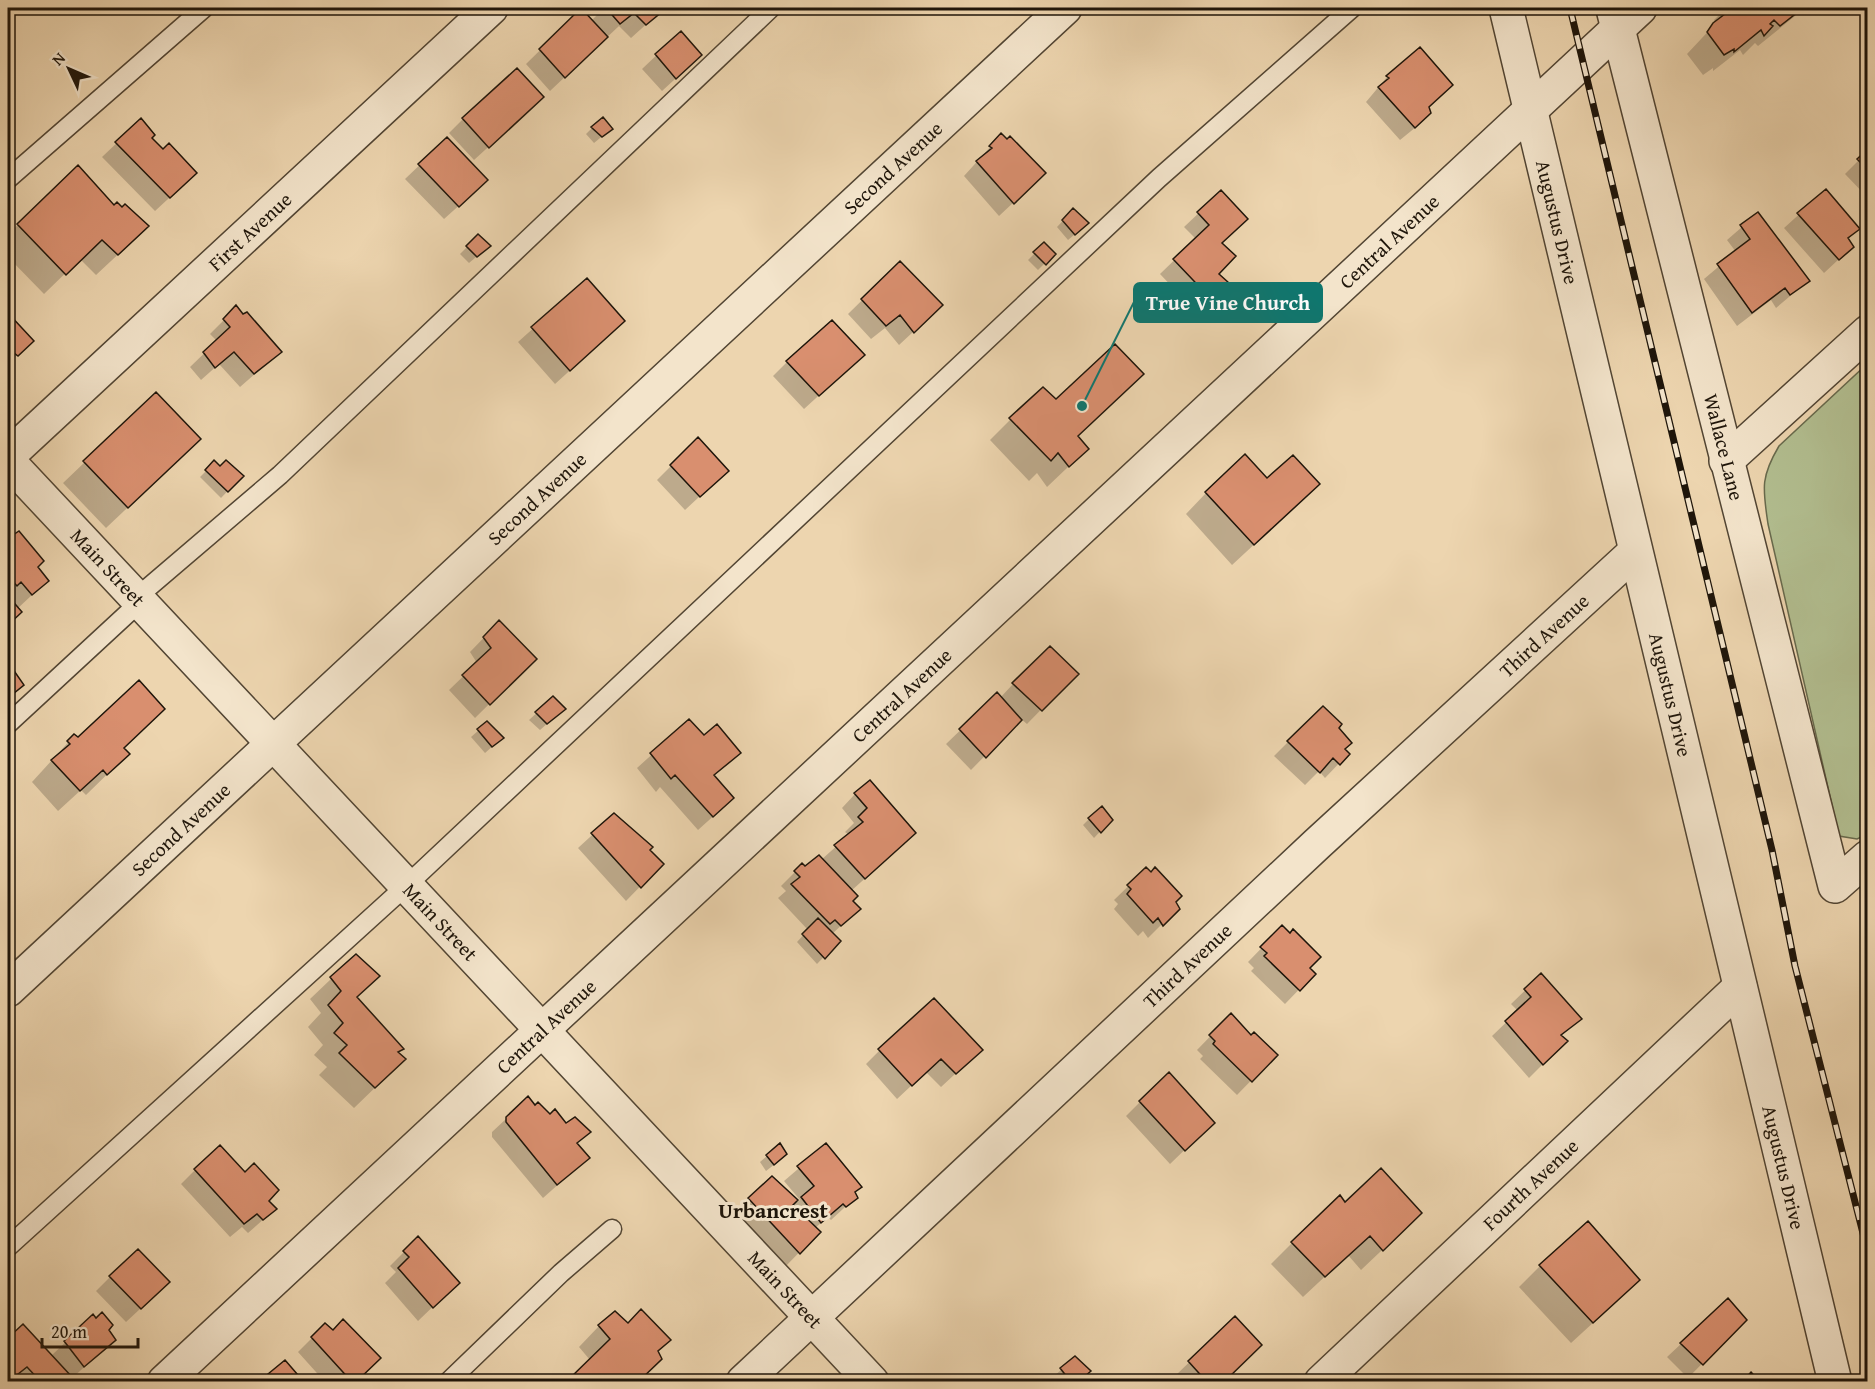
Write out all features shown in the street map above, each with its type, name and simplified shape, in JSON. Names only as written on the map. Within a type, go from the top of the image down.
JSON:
[{"type":"street","name":"Second Avenue","points":[[8,990],[1065,8]]},
{"type":"street","name":"Augustus Drive","points":[[1506,8],[1835,1382]]},
{"type":"street","name":"First Avenue","points":[[8,456],[479,11]]},
{"type":"street","name":"Central Avenue","points":[[164,1382],[1531,109],[1623,14]]},
{"type":"street","name":"Wallace Lane","points":[[1623,14],[1726,461],[1835,886],[1868,857]]},
{"type":"street","points":[[1726,461],[1868,332]]},
{"type":"street","name":"Main Street","points":[[8,461],[872,1382]]},
{"type":"street","name":"Third Avenue","points":[[743,1382],[1326,836],[1635,552]]},
{"type":"street","name":"Fourth Avenue","points":[[1337,1376],[1740,987]]},
{"type":"lane","points":[[8,179],[204,8]]},
{"type":"lane","points":[[8,724],[138,600],[280,475],[771,8]]},
{"type":"lane","points":[[8,1247],[407,885],[1160,178],[1352,8]]},
{"type":"lane","points":[[448,1382],[561,1273],[612,1229]]},
{"type":"green space","points":[[1867,364],[1868,834],[1857,839],[1839,836],[1768,524],[1764,492],[1766,476],[1779,446]]},
{"type":"building","points":[[581,8],[608,37],[565,78],[539,49]]},
{"type":"building","points":[[606,8],[661,8],[663,11],[646,25],[634,13],[620,24]]},
{"type":"building","points":[[1733,8],[1803,8],[1780,26],[1774,20],[1770,24],[1773,26],[1764,36],[1761,30],[1734,52],[1734,49],[1724,55],[1707,32],[1713,23]]},
{"type":"building","points":[[681,31],[702,55],[676,79],[655,54]]},
{"type":"building","points":[[1420,47],[1453,85],[1429,107],[1431,113],[1415,128],[1378,87],[1389,78],[1386,76]]},
{"type":"building","points":[[517,68],[544,97],[489,148],[462,118]]},
{"type":"building","points":[[603,117],[613,129],[602,137],[591,127]]},
{"type":"building","points":[[141,118],[155,135],[152,138],[163,149],[169,143],[197,173],[170,198],[115,142]]},
{"type":"building","points":[[1001,133],[1007,139],[1010,136],[1046,173],[1014,204],[976,161],[992,148],[989,146]]},
{"type":"building","points":[[447,137],[488,180],[459,207],[418,164]]},
{"type":"building","points":[[1868,149],[1868,170],[1857,159]]},
{"type":"building","points":[[78,165],[114,205],[117,202],[122,207],[125,204],[149,226],[118,255],[102,240],[66,275],[17,224]]},
{"type":"building","points":[[1826,189],[1860,229],[1848,238],[1854,247],[1839,260],[1797,213]]},
{"type":"building","points":[[1221,190],[1248,219],[1222,243],[1236,256],[1219,274],[1229,283],[1212,300],[1173,259],[1209,225],[1197,212]]},
{"type":"building","points":[[1073,208],[1089,223],[1075,235],[1062,220]]},
{"type":"building","points":[[1758,212],[1810,281],[1790,295],[1785,288],[1752,313],[1717,264],[1750,239],[1740,225]]},
{"type":"building","points":[[478,234],[491,246],[477,257],[466,246]]},
{"type":"building","points":[[1044,242],[1056,254],[1046,265],[1033,252]]},
{"type":"building","points":[[900,261],[943,305],[914,333],[900,315],[886,326],[861,299]]},
{"type":"building","points":[[587,278],[625,321],[570,371],[531,327]]},
{"type":"building","points":[[236,305],[243,314],[247,312],[282,352],[254,374],[234,352],[215,368],[203,352],[230,327],[223,319]]},
{"type":"building","points":[[8,313],[34,341],[18,356],[14,353],[8,359]]},
{"type":"building","points":[[832,320],[865,355],[819,396],[786,361]]},
{"type":"building","points":[[1115,344],[1144,374],[1078,436],[1089,449],[1069,467],[1058,453],[1051,461],[1009,418],[1043,387],[1056,399]]},
{"type":"building","points":[[156,392],[201,439],[128,508],[83,461]]},
{"type":"building","points":[[698,437],[729,471],[700,497],[670,465]]},
{"type":"building","points":[[1245,454],[1267,478],[1293,455],[1320,484],[1254,545],[1205,492]]},
{"type":"building","points":[[214,460],[220,466],[226,460],[244,476],[228,492],[205,470]]},
{"type":"building","points":[[19,531],[44,561],[38,567],[49,581],[32,595],[21,582],[17,586],[8,576],[8,535],[10,537]]},
{"type":"building","points":[[9,597],[22,612],[8,625],[8,599]]},
{"type":"building","points":[[499,620],[537,659],[490,705],[462,675],[491,648],[483,637]]},
{"type":"building","points":[[1050,646],[1079,674],[1042,711],[1012,683]]},
{"type":"building","points":[[10,665],[24,685],[8,698],[8,667]]},
{"type":"building","points":[[139,680],[165,709],[124,748],[130,754],[107,775],[103,770],[80,791],[51,760],[70,744],[67,741],[74,734],[78,737]]},
{"type":"building","points":[[997,692],[1022,720],[986,758],[959,729]]},
{"type":"building","points":[[553,696],[566,709],[547,724],[535,712]]},
{"type":"building","points":[[1323,706],[1342,724],[1339,728],[1352,743],[1345,749],[1350,754],[1340,765],[1333,758],[1320,773],[1287,741]]},
{"type":"building","points":[[689,719],[704,735],[717,724],[741,753],[714,775],[734,798],[713,817],[675,775],[671,779],[650,753]]},
{"type":"building","points":[[487,721],[504,738],[492,747],[477,729]]},
{"type":"building","points":[[870,780],[916,833],[865,879],[834,845],[863,822],[858,817],[867,808],[854,793]]},
{"type":"building","points":[[1102,806],[1113,820],[1101,833],[1088,818]]},
{"type":"building","points":[[614,813],[653,847],[650,850],[664,864],[641,888],[591,833]]},
{"type":"building","points":[[819,855],[858,896],[853,901],[861,909],[841,926],[835,920],[830,924],[791,884],[800,877],[794,871],[802,863],[805,866]]},
{"type":"building","points":[[1146,867],[1151,872],[1155,867],[1182,896],[1176,902],[1180,909],[1163,926],[1158,918],[1153,923],[1127,894],[1131,889],[1127,885]]},
{"type":"building","points":[[818,918],[841,941],[825,959],[802,934]]},
{"type":"building","points":[[1282,925],[1290,933],[1293,929],[1321,957],[1310,968],[1316,974],[1300,991],[1264,956],[1267,953],[1260,947]]},
{"type":"building","points":[[356,954],[380,976],[357,997],[404,1049],[398,1052],[406,1059],[375,1088],[339,1053],[347,1045],[334,1033],[343,1023],[328,1005],[341,991],[330,977]]},
{"type":"building","points":[[1541,973],[1582,1019],[1561,1035],[1568,1041],[1543,1065],[1505,1021],[1531,997],[1524,989]]},
{"type":"building","points":[[934,998],[983,1050],[956,1074],[941,1059],[912,1086],[878,1049]]},
{"type":"building","points":[[1231,1013],[1251,1035],[1254,1032],[1278,1055],[1252,1082],[1213,1044],[1215,1041],[1209,1035]]},
{"type":"building","points":[[1169,1072],[1215,1123],[1185,1151],[1139,1101]]},
{"type":"building","points":[[528,1096],[535,1105],[538,1102],[550,1114],[555,1109],[566,1123],[575,1117],[591,1132],[577,1143],[590,1158],[557,1185],[506,1122],[506,1117]]},
{"type":"building","points":[[780,1143],[787,1154],[774,1165],[766,1155]]},
{"type":"building","points":[[826,1143],[862,1187],[855,1192],[858,1198],[846,1207],[843,1204],[821,1223],[801,1197],[814,1186],[797,1166]]},
{"type":"building","points":[[220,1145],[245,1172],[254,1163],[279,1190],[269,1201],[277,1209],[263,1220],[257,1214],[244,1224],[194,1169]]},
{"type":"building","points":[[1381,1168],[1422,1213],[1383,1251],[1370,1236],[1325,1277],[1291,1242],[1340,1195],[1345,1202]]},
{"type":"building","points":[[772,1176],[798,1200],[793,1205],[821,1232],[800,1254],[748,1198]]},
{"type":"building","points":[[1588,1221],[1640,1280],[1593,1323],[1539,1265]]},
{"type":"building","points":[[418,1236],[460,1283],[433,1308],[398,1268],[409,1257],[403,1251]]},
{"type":"building","points":[[138,1249],[170,1282],[141,1309],[109,1276]]},
{"type":"building","points":[[1728,1298],[1747,1320],[1703,1365],[1680,1343]]},
{"type":"building","points":[[641,1309],[671,1340],[658,1351],[662,1359],[638,1382],[633,1382],[630,1377],[625,1382],[566,1382],[610,1339],[598,1325],[615,1311],[628,1323]]},
{"type":"building","points":[[102,1312],[113,1325],[109,1330],[116,1340],[84,1367],[64,1341],[93,1314],[96,1318]]},
{"type":"building","points":[[1235,1316],[1262,1345],[1224,1382],[1207,1382],[1188,1361]]},
{"type":"building","points":[[343,1319],[381,1358],[356,1382],[352,1382],[311,1337],[325,1323],[333,1330]]},
{"type":"building","points":[[23,1324],[72,1377],[67,1382],[41,1382],[27,1367],[8,1382],[8,1338]]},
{"type":"building","points":[[1075,1356],[1091,1371],[1078,1382],[1071,1382],[1060,1368]]},
{"type":"building","points":[[285,1360],[304,1382],[276,1382],[268,1374]]},
{"type":"building","points":[[1751,1372],[1760,1382],[1742,1382]]},
{"type":"railway","points":[[1570,8],[1772,850],[1795,966],[1868,1253]]},
{"type":"place","name":"True Vine Church","points":[[1082,406]]},
{"type":"district","name":"Urbancrest","points":[[773,1210]]}]
